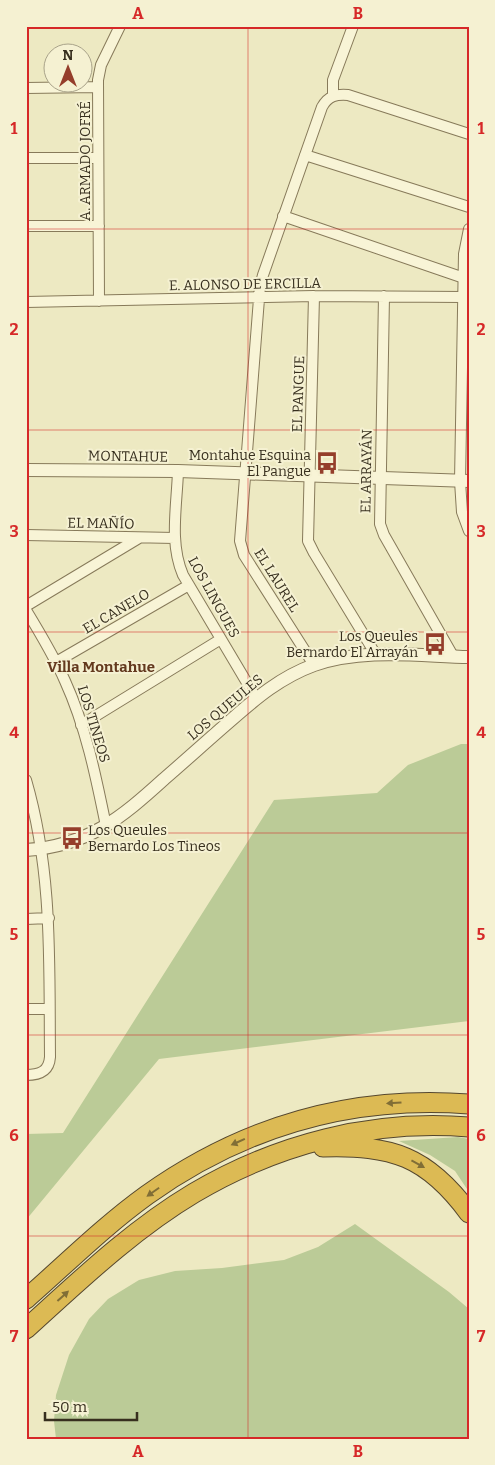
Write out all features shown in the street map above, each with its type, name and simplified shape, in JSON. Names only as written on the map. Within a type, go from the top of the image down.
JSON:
[{"type":"highway","points":[[26,1299],[106,1228],[146,1196],[193,1164],[230,1146],[289,1122],[326,1113],[377,1104],[443,1102],[469,1099]]},
{"type":"highway","points":[[443,1102],[469,1104]]},
{"type":"highway","points":[[26,1329],[122,1244],[160,1216],[208,1185],[268,1156],[302,1144],[359,1131],[414,1126],[469,1127]]},
{"type":"highway","points":[[268,1156],[323,1147],[362,1147],[389,1152],[427,1169],[448,1187],[469,1213]]},
{"type":"street","name":"A. ARMADO JOFRÉ","points":[[99,301],[99,70],[120,26]]},
{"type":"street","points":[[353,26],[333,80],[333,96],[348,95],[469,134]]},
{"type":"street","points":[[26,88],[98,87]]},
{"type":"street","name":"EL LAUREL","points":[[314,666],[240,546],[240,536],[259,298],[263,274],[322,107],[326,100],[333,96]]},
{"type":"street","points":[[305,155],[469,207]]},
{"type":"street","points":[[26,158],[98,158]]},
{"type":"street","points":[[283,216],[466,278]]},
{"type":"street","points":[[26,226],[98,226]]},
{"type":"street","points":[[469,229],[465,243],[465,481],[462,512],[469,531]]},
{"type":"street","name":"E. ALONSO DE ERCILLA","points":[[26,302],[314,296],[464,297]]},
{"type":"street","name":"EL PANGUE","points":[[314,296],[308,536],[310,548],[376,655]]},
{"type":"street","name":"EL ARRAYÁN","points":[[384,296],[379,519],[382,530],[453,656]]},
{"type":"street","name":"MONTAHUE","points":[[26,470],[178,471],[465,481]]},
{"type":"street","name":"LOS LINGUES","points":[[178,471],[175,538],[176,556],[179,565],[256,698]]},
{"type":"street","name":"EL MAÑÍO","points":[[26,534],[175,538]]},
{"type":"street","points":[[26,608],[140,537]]},
{"type":"street","name":"EL CANELO","points":[[56,662],[189,585]]},
{"type":"street","name":"LOS TINEOS","points":[[26,608],[56,662],[74,703],[95,776],[106,826]]},
{"type":"street","points":[[81,725],[221,640]]},
{"type":"street","name":"LOS QUEULES","points":[[26,850],[41,849],[75,841],[106,826],[129,810],[256,698],[284,679],[314,666],[344,658],[376,655],[469,657]]},
{"type":"street","points":[[26,780],[41,849],[47,894],[50,1009],[50,1057],[45,1070],[37,1074],[26,1075]]},
{"type":"street","points":[[26,919],[48,918]]},
{"type":"street","points":[[26,1009],[50,1009]]},
{"type":"green space","points":[[461,744],[469,744],[469,1021],[159,1059],[26,1220],[26,1134],[63,1133],[274,800],[377,793],[408,765]]},
{"type":"green space","points":[[458,1137],[469,1139],[469,1192],[455,1171],[430,1155],[399,1141]]},
{"type":"green space","points":[[355,1224],[449,1292],[469,1309],[469,1439],[56,1439],[54,1421],[56,1395],[69,1355],[89,1319],[108,1299],[139,1280],[175,1271],[222,1268],[284,1260],[318,1247]]},
{"type":"place","name":"Montahue Esquina El Pangue","points":[[327,463]]},
{"type":"place","name":"Los Queules Bernardo El Arrayán","points":[[435,644]]},
{"type":"place","name":"Los Queules Bernardo Los Tineos","points":[[72,838]]},
{"type":"district","name":"Villa Montahue","points":[[101,667]]}]
